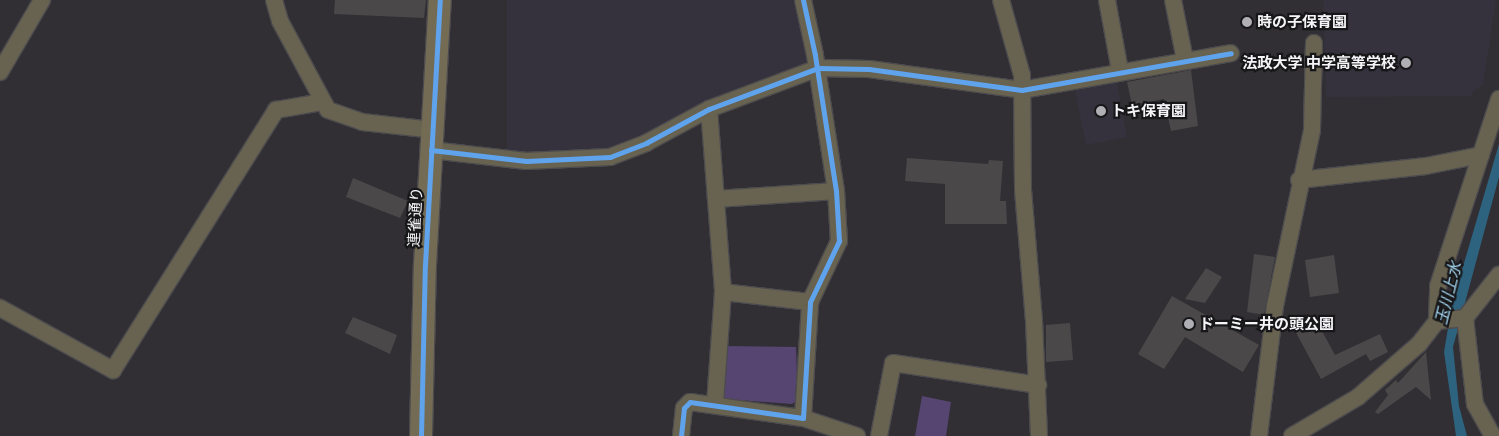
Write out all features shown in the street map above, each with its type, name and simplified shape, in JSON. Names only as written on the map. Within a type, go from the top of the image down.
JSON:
[{"type":"main road","name":"連雀通り","points":[[421,436],[432,140],[440,0]]},
{"type":"street","points":[[0,72],[42,0]]},
{"type":"street","points":[[274,0],[322,102],[328,110],[350,120],[526,161],[610,157],[646,143],[709,109],[818,68],[869,69],[1022,90],[1120,71],[1231,53]]},
{"type":"street","points":[[803,0],[818,68],[836,191],[839,241],[810,302],[803,418]]},
{"type":"street","points":[[1001,0],[1015,42],[1022,90],[1024,215],[1038,385],[1039,436]]},
{"type":"street","points":[[1107,0],[1120,71]]},
{"type":"street","points":[[1174,0],[1185,60]]},
{"type":"street","points":[[1259,436],[1275,306],[1314,113],[1314,44]]},
{"type":"street","points":[[1292,436],[1358,397],[1419,344],[1439,321],[1438,286],[1499,99]]},
{"type":"street","points":[[0,308],[113,370],[276,110],[322,102]]},
{"type":"street","points":[[709,109],[723,292],[716,404]]},
{"type":"street","points":[[1300,180],[1426,166],[1481,155]]},
{"type":"street","points":[[716,199],[836,191]]},
{"type":"street","points":[[1439,321],[1463,319],[1499,275]]},
{"type":"street","points":[[723,292],[810,302]]},
{"type":"street","points":[[1463,319],[1476,404],[1493,436]]},
{"type":"street","points":[[879,436],[893,363],[1038,385]]},
{"type":"street","points":[[681,436],[684,408],[690,402],[716,404],[803,418],[857,436]]},
{"type":"shaded area","points":[[507,0],[794,0],[808,61],[805,67],[601,153],[507,153]]},
{"type":"shaded area","name":"法政大学 中学高等学校","points":[[1323,0],[1496,0],[1483,85],[1473,91],[1472,96],[1326,97]]},
{"type":"shaded area","name":"トキ保育園","points":[[1116,77],[1127,137],[1086,145],[1074,86]]},
{"type":"shaded area","points":[[724,346],[796,347],[798,400],[792,404],[725,399],[722,393]]},
{"type":"shaded area","points":[[922,396],[951,402],[946,436],[915,436]]},
{"type":"water","points":[[1499,144],[1499,177],[1453,347],[1459,406],[1467,436],[1456,436],[1444,352],[1452,304]]},
{"type":"building","points":[[335,0],[426,0],[424,18],[334,14]]},
{"type":"building","points":[[1191,70],[1198,126],[1171,131],[1164,99],[1132,105],[1127,82]]},
{"type":"building","points":[[907,158],[988,164],[989,160],[1003,161],[1000,201],[1006,201],[1007,224],[945,224],[945,184],[905,181]]},
{"type":"building","points":[[353,178],[408,201],[400,218],[346,197]]},
{"type":"building","points":[[1254,254],[1275,257],[1264,315],[1247,312]]},
{"type":"building","points":[[1334,255],[1339,293],[1310,297],[1305,260]]},
{"type":"building","points":[[1206,268],[1222,277],[1205,303],[1185,299]]},
{"type":"building","name":"ドーミー井の頭公園","points":[[1172,296],[1259,345],[1243,372],[1185,337],[1164,369],[1138,354]]},
{"type":"building","points":[[353,317],[397,335],[390,354],[345,333]]},
{"type":"building","points":[[1315,318],[1335,355],[1380,334],[1388,352],[1370,361],[1366,354],[1321,379],[1294,329]]},
{"type":"building","points":[[1070,323],[1073,360],[1046,362],[1046,325]]},
{"type":"building","points":[[1426,352],[1431,400],[1416,387],[1378,414],[1375,412],[1388,395],[1385,390],[1396,380],[1398,383]]},
{"type":"cycle path","points":[[421,436],[425,265],[440,0]]},
{"type":"cycle path","points":[[681,436],[684,408],[690,402],[803,418],[810,302],[839,241],[836,191],[815,55],[803,0]]},
{"type":"cycle path","points":[[431,150],[526,161],[610,157],[646,143],[709,109],[818,68],[869,69],[1022,90],[1231,53]]},
{"type":"place","name":"時の子保育園","points":[[1247,22]]},
{"type":"place","name":"法政大学 中学高等学校","points":[[1406,63]]},
{"type":"place","name":"トキ保育園","points":[[1101,111]]},
{"type":"place","name":"ドーミー井の頭公園","points":[[1189,324]]},
{"type":"water label","name":"玉川上水","points":[[1448,293]]}]
